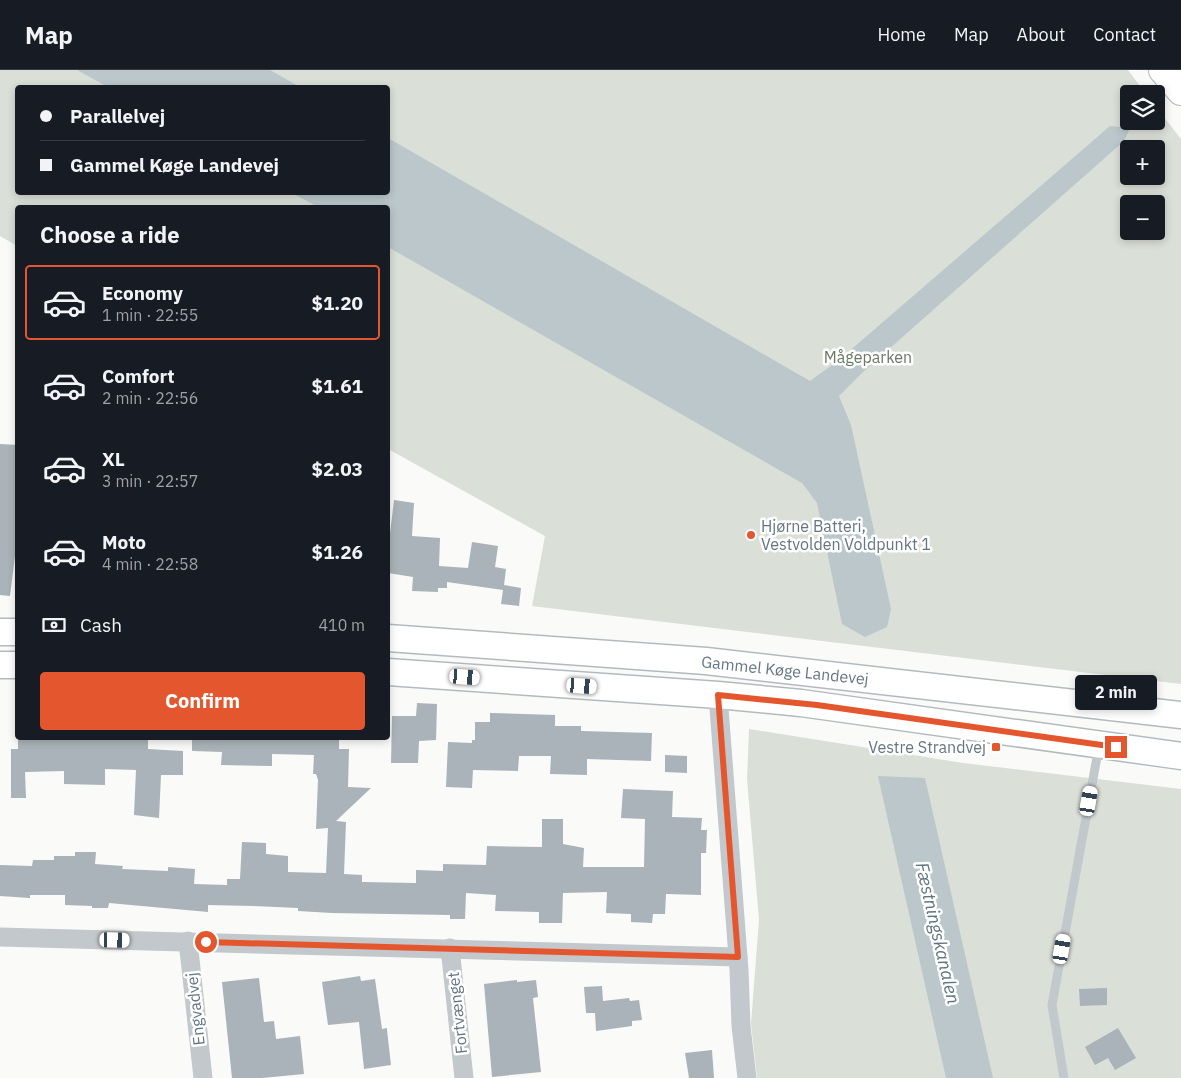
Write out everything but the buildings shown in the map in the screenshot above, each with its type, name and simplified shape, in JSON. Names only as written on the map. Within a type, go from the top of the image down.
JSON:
[{"type":"highway","points":[[1163,70],[1181,91]]},
{"type":"main road","points":[[0,632],[15,632]]},
{"type":"main road","name":"Gammel Køge Landevej","points":[[390,638],[706,661],[1181,715]]},
{"type":"main road","points":[[0,665],[15,665]]},
{"type":"main road","name":"Gammel Køge Landevej","points":[[390,672],[718,695],[824,706],[1181,756]]},
{"type":"street","points":[[718,695],[746,1078]]},
{"type":"street","points":[[0,937],[738,957]]},
{"type":"street","name":"Engvadvej","points":[[188,941],[203,1078]]},
{"type":"street","name":"Fortvænget","points":[[450,948],[464,1078]]},
{"type":"lane","points":[[1064,1078],[1052,1005],[1099,745]]},
{"type":"green space","name":"Mågeparken","points":[[0,70],[1128,70],[1139,85],[1120,85],[1120,130],[1165,130],[1165,119],[1181,139],[1181,684],[532,606],[545,536],[390,450],[390,205],[15,205],[15,245],[0,236]]},
{"type":"green space","points":[[749,729],[963,763],[1181,789],[1181,1078],[757,1078],[751,1024],[759,920],[747,779]]},
{"type":"water","points":[[77,70],[270,70],[296,85],[104,85]]},
{"type":"water","points":[[1110,126],[1120,127],[1120,130],[1129,130],[1124,140],[1120,140],[1120,145],[863,372],[839,396],[851,425],[891,609],[887,627],[865,637],[842,624],[817,503],[802,483],[390,248],[390,205],[314,205],[296,195],[390,195],[390,139],[810,381],[839,360]]},
{"type":"water","name":"Fæstningskanalen","points":[[878,776],[925,778],[993,1078],[946,1078]]},
{"type":"place","name":"Hjørne Batteri, Vestvolden Voldpunkt 1","points":[[751,535]]},
{"type":"place","name":"Vestre Strandvej","points":[[996,747]]},
{"type":"route","points":[[206,942],[738,957],[718,695],[817,705],[996,732],[1116,747]]}]
